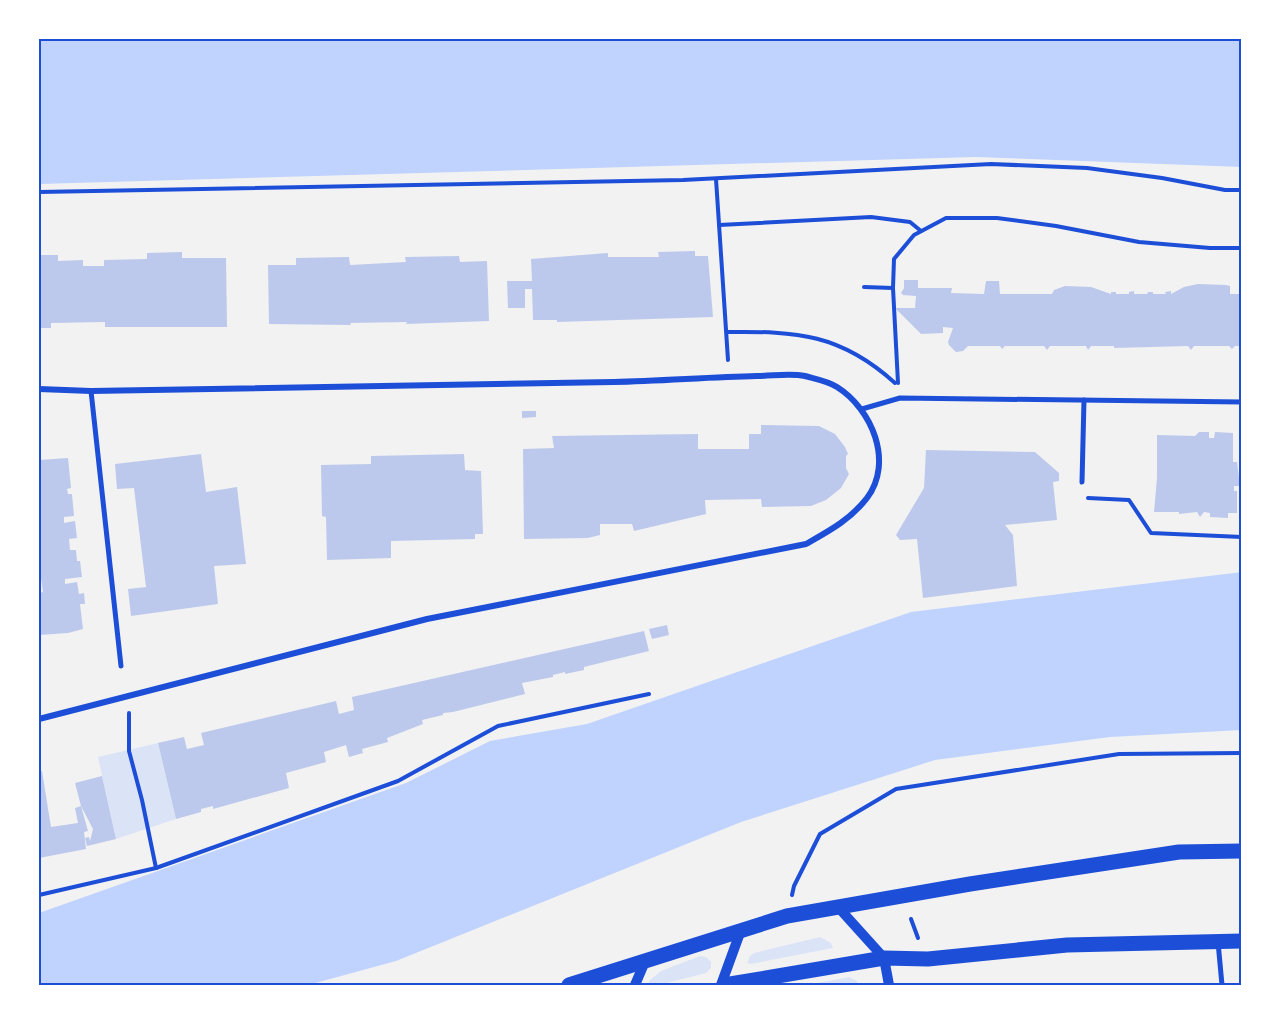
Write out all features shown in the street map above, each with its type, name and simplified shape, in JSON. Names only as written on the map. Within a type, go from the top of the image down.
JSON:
[{"type":"main road","points":[[569,985],[788,916],[970,884],[1179,852],[1242,851]]},
{"type":"main road","points":[[722,985],[884,958],[928,959],[1067,945],[1242,941]]},
{"type":"street","points":[[39,389],[92,391],[657,381],[730,376],[801,375],[822,380],[837,387],[862,409],[877,441],[878,474],[868,497],[842,525],[806,544],[427,619],[39,719]]},
{"type":"street","points":[[92,391],[121,666]]},
{"type":"street","points":[[862,409],[900,398],[1242,402]]},
{"type":"street","points":[[1082,482],[1084,400]]},
{"type":"street","points":[[838,907],[884,958],[889,985]]},
{"type":"street","points":[[722,985],[741,930]]},
{"type":"street","points":[[1218,942],[1222,985]]},
{"type":"street","points":[[635,985],[646,959]]},
{"type":"path","points":[[39,192],[717,178],[991,164],[1087,168],[1162,177],[1225,190],[1242,190]]},
{"type":"path","points":[[717,178],[730,376]]},
{"type":"path","points":[[719,225],[871,217],[910,222],[921,231]]},
{"type":"path","points":[[900,398],[893,288],[894,260],[914,235],[946,218],[997,218],[1056,226],[1139,242],[1210,248],[1242,248]]},
{"type":"path","points":[[864,287],[893,288]]},
{"type":"path","points":[[727,332],[807,336],[839,345],[875,364],[898,385]]},
{"type":"path","points":[[1108,499],[1129,500],[1151,533],[1242,537]]},
{"type":"path","points":[[39,895],[156,868],[398,781],[498,726],[649,694]]},
{"type":"path","points":[[129,708],[129,751],[156,868]]},
{"type":"path","points":[[788,916],[794,886],[820,834],[896,789],[1119,754],[1242,753]]},
{"type":"path","points":[[912,919],[918,938]]},
{"type":"shaded area","points":[[158,743],[176,819],[116,839],[98,757]]},
{"type":"shaded area","points":[[820,937],[831,943],[833,948],[747,963],[754,953]]},
{"type":"shaded area","points":[[700,956],[706,957],[711,962],[711,968],[706,973],[659,985],[649,985],[649,981],[661,971]]},
{"type":"shaded area","points":[[849,977],[857,981],[858,985],[807,985]]},
{"type":"water","points":[[39,39],[1242,39],[1242,167],[975,157],[39,184]]},
{"type":"water","points":[[1242,572],[1242,730],[1110,737],[935,760],[741,822],[396,961],[308,985],[39,985],[39,913],[406,783],[490,741],[587,724],[911,612]]},
{"type":"building","points":[[695,251],[695,256],[708,256],[713,317],[557,322],[557,320],[533,320],[532,289],[525,289],[525,308],[508,308],[507,281],[532,281],[531,259],[608,253],[608,257],[659,257],[658,252]]},
{"type":"building","points":[[182,252],[182,258],[226,258],[227,327],[105,327],[105,322],[51,323],[51,328],[39,328],[39,255],[58,255],[58,261],[83,260],[83,266],[104,266],[104,260],[147,259],[147,253]]},
{"type":"building","points":[[459,256],[460,262],[487,261],[489,321],[406,324],[407,322],[350,323],[351,325],[269,324],[268,265],[296,265],[296,258],[349,257],[350,265],[406,262],[405,257]]},
{"type":"building","points":[[904,280],[918,280],[918,288],[952,288],[951,293],[984,294],[986,281],[999,281],[1000,294],[1052,294],[1054,290],[1065,286],[1091,287],[1111,294],[1111,292],[1116,292],[1116,294],[1129,294],[1134,291],[1134,294],[1153,292],[1153,294],[1166,294],[1165,292],[1171,291],[1171,294],[1184,287],[1198,284],[1226,285],[1230,286],[1230,294],[1242,294],[1242,346],[1235,346],[1232,349],[1229,346],[1194,346],[1191,350],[1188,346],[1114,348],[1114,346],[1091,346],[1088,350],[1086,346],[1050,346],[1047,350],[1044,346],[1005,346],[1002,349],[1000,346],[968,346],[963,351],[956,352],[948,342],[953,328],[943,327],[943,333],[921,334],[895,308],[915,308],[916,296],[901,293]]},
{"type":"building","points":[[522,411],[536,411],[536,417],[522,418]]},
{"type":"building","points":[[761,425],[819,426],[835,434],[848,454],[846,468],[849,474],[841,488],[826,500],[811,506],[762,507],[761,499],[705,500],[706,514],[634,531],[632,524],[600,524],[600,535],[588,538],[524,539],[523,449],[554,448],[552,436],[698,434],[698,449],[749,449],[749,434],[761,434]]},
{"type":"building","points":[[1199,432],[1209,432],[1209,438],[1214,438],[1215,432],[1233,433],[1233,462],[1237,462],[1240,486],[1234,486],[1234,491],[1237,491],[1237,513],[1228,513],[1228,518],[1210,517],[1210,513],[1204,512],[1200,517],[1197,512],[1179,514],[1179,512],[1154,512],[1157,435],[1195,436]]},
{"type":"building","points":[[926,450],[1035,452],[1059,473],[1059,481],[1053,482],[1057,520],[1005,525],[1013,535],[1017,586],[923,598],[917,539],[900,540],[896,535],[924,488]]},
{"type":"building","points":[[201,454],[206,492],[237,487],[246,564],[214,566],[218,604],[131,616],[128,589],[146,587],[134,488],[117,489],[115,464]]},
{"type":"building","points":[[464,454],[465,470],[481,471],[483,534],[475,534],[475,539],[391,541],[391,558],[327,560],[326,517],[322,516],[321,465],[371,464],[371,456]]},
{"type":"building","points":[[68,458],[71,488],[67,489],[68,494],[72,494],[74,516],[64,517],[64,523],[75,521],[77,538],[69,539],[70,550],[76,550],[82,577],[65,579],[65,584],[77,582],[79,594],[84,593],[85,604],[80,604],[83,629],[68,633],[39,635],[39,593],[43,592],[41,578],[39,578],[39,460]]},
{"type":"building","points":[[667,625],[669,635],[652,639],[649,629]]},
{"type":"building","points":[[644,631],[649,651],[584,667],[584,670],[565,674],[565,672],[553,675],[553,677],[522,683],[525,694],[422,720],[423,724],[387,738],[388,742],[362,749],[363,753],[349,757],[346,745],[324,752],[326,762],[286,773],[289,788],[213,809],[213,806],[201,809],[201,812],[176,819],[158,743],[184,737],[187,749],[204,745],[201,733],[336,701],[339,714],[354,710],[352,697]]},
{"type":"building","points":[[42,771],[51,827],[78,823],[75,808],[81,806],[88,831],[84,832],[86,849],[39,858],[39,772]]},
{"type":"building","points":[[102,776],[116,839],[87,846],[85,838],[89,837],[90,841],[93,829],[81,806],[75,783]]}]
